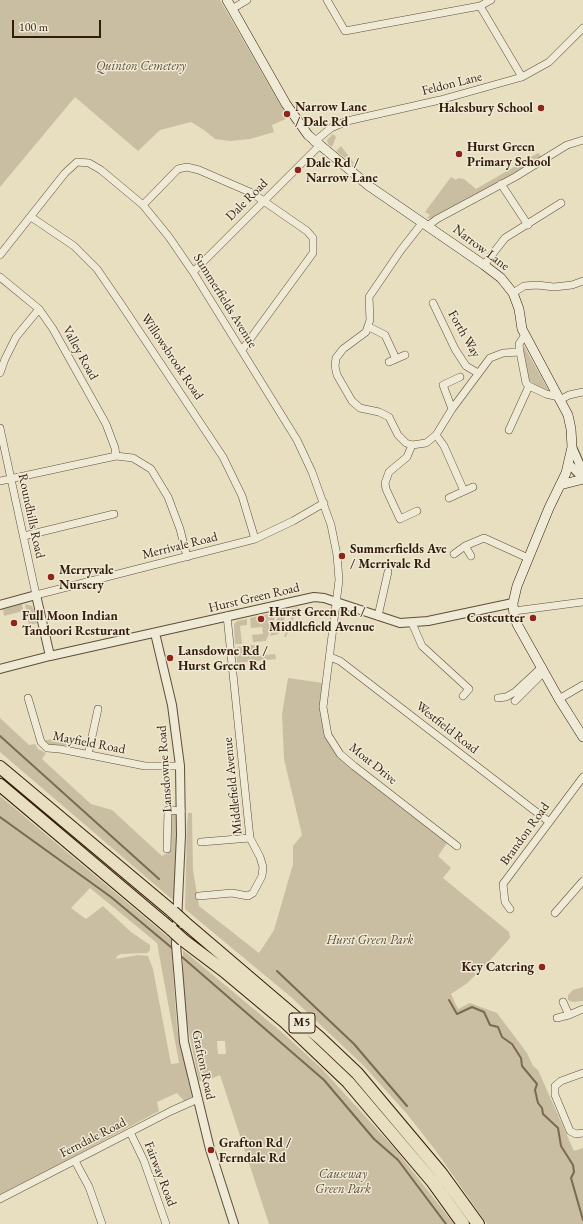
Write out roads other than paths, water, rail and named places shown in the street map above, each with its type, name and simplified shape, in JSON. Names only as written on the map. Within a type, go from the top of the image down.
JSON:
[{"type":"highway","name":"M5","points":[[0,767],[175,909],[184,922],[320,1038],[357,1073],[436,1168],[478,1224]]},
{"type":"highway","name":"M5","points":[[0,785],[183,940],[224,971],[285,1022],[348,1082],[432,1181],[463,1224]]},
{"type":"main road","name":"Narrow Lane","points":[[227,0],[286,104],[316,144],[369,186],[484,265],[501,278],[513,293],[519,309],[525,335],[560,399],[568,415],[572,429],[572,447],[569,464],[517,586],[514,607]]},
{"type":"main road","points":[[560,485],[583,479]]},
{"type":"main road","points":[[514,607],[517,624],[559,699],[583,737]]},
{"type":"street","points":[[232,9],[247,0]]},
{"type":"street","points":[[327,0],[344,32],[480,6],[491,0]]},
{"type":"street","points":[[480,6],[522,77]]},
{"type":"street","name":"Feldon Lane","points":[[316,144],[331,128],[347,121],[453,97],[522,77],[549,62],[583,28]]},
{"type":"street","points":[[520,352],[503,353],[490,358],[452,409],[436,435],[426,443],[412,445],[406,443],[398,435],[389,417],[379,412],[364,409],[356,405],[337,375],[335,361],[343,349],[366,332],[369,327],[369,297],[401,250],[426,224],[501,184],[567,146],[583,140]]},
{"type":"street","name":"Dale Road","points":[[193,272],[263,201],[316,144]]},
{"type":"street","name":"Summerfields Avenue","points":[[0,255],[76,162],[89,163],[101,170],[143,205],[169,237],[193,272],[297,440],[312,472],[331,525],[337,555],[339,580],[335,602]]},
{"type":"street","points":[[143,205],[178,169],[187,167],[199,170],[252,193],[307,231],[313,238],[313,253],[242,350]]},
{"type":"street","points":[[501,184],[528,225]]},
{"type":"street","points":[[484,265],[505,238],[561,203]]},
{"type":"street","name":"Willowsbrook Road","points":[[31,217],[74,246],[96,269],[121,304],[223,457],[242,496],[255,539]]},
{"type":"street","name":"Valley Road","points":[[0,277],[39,309],[54,329],[106,424],[115,448],[116,456]]},
{"type":"street","points":[[513,293],[524,286],[537,285],[554,287],[572,285],[583,281]]},
{"type":"street","name":"Forth Way","points":[[433,303],[466,366],[478,373]]},
{"type":"street","points":[[0,374],[5,359],[16,337],[39,309]]},
{"type":"street","points":[[369,327],[385,335],[392,360],[405,355]]},
{"type":"street","points":[[525,335],[519,344],[526,382],[529,386],[560,399],[583,392]]},
{"type":"street","points":[[452,409],[443,385],[460,377]]},
{"type":"street","points":[[509,430],[529,386]]},
{"type":"street","name":"Roundhills Road","points":[[0,428],[50,656]]},
{"type":"street","points":[[436,435],[444,446],[464,491]]},
{"type":"street","points":[[412,445],[407,458],[389,472],[385,483],[386,489],[400,519],[418,510]]},
{"type":"street","points":[[572,447],[583,472]]},
{"type":"street","points":[[0,481],[116,456],[132,458],[151,469],[168,497],[180,529],[187,557]]},
{"type":"street","points":[[569,464],[583,479]]},
{"type":"street","points":[[450,498],[473,486]]},
{"type":"street","name":"Merrivale Road","points":[[36,594],[255,539],[293,521],[324,503]]},
{"type":"street","points":[[24,536],[114,514]]},
{"type":"street","points":[[454,554],[466,546],[484,538],[528,558]]},
{"type":"street","points":[[466,546],[470,556]]},
{"type":"street","points":[[378,616],[388,572]]},
{"type":"street","points":[[0,605],[36,594]]},
{"type":"street","name":"Hurst Green Road","points":[[0,669],[50,656],[302,598],[314,597],[335,602],[400,623],[412,623],[514,607]]},
{"type":"street","name":"Moat Drive","points":[[335,602],[330,657],[323,707],[325,727],[333,745],[354,766],[457,846]]},
{"type":"street","points":[[514,607],[583,602]]},
{"type":"street","name":"Middlefield Avenue","points":[[199,896],[232,893],[248,896],[253,893],[262,876],[263,867],[250,838],[227,616]]},
{"type":"street","points":[[412,623],[417,638],[422,646],[469,689],[463,696]]},
{"type":"street","name":"Lansdowne Road","points":[[155,633],[172,705],[180,766],[181,811],[175,909]]},
{"type":"street","name":"Westfield Road","points":[[330,657],[340,661],[548,821]]},
{"type":"street","points":[[498,698],[506,697],[515,692],[543,670]]},
{"type":"street","points":[[515,701],[543,670]]},
{"type":"street","points":[[559,699],[583,685]]},
{"type":"street","name":"Mayfield Road","points":[[28,698],[43,746],[52,750],[60,749],[146,766],[180,766]]},
{"type":"street","points":[[88,755],[98,709]]},
{"type":"street","name":"Brandon Road","points":[[510,909],[505,902],[503,884],[548,821],[583,777]]},
{"type":"street","points":[[167,849],[168,810],[181,811]]},
{"type":"street","points":[[201,842],[250,838]]},
{"type":"street","points":[[555,913],[583,881]]},
{"type":"street","name":"Grafton Road","points":[[175,909],[176,944],[184,1042],[210,1149],[234,1224]]},
{"type":"street","points":[[563,1002],[569,1015]]},
{"type":"street","points":[[557,1018],[583,1009]]},
{"type":"street","points":[[583,1073],[561,1081],[555,1086],[555,1095],[570,1131],[576,1134],[583,1133]]},
{"type":"street","name":"Ferndale Road","points":[[0,1199],[172,1110],[198,1100]]},
{"type":"street","name":"Fairway Road","points":[[130,1132],[144,1161],[166,1224]]},
{"type":"street","points":[[75,1161],[87,1182],[102,1224]]},
{"type":"waterway","points":[[0,736],[159,879]]},
{"type":"waterway","points":[[0,817],[111,897],[172,948]]},
{"type":"waterway","points":[[182,957],[324,1080],[374,1139],[398,1160],[446,1224]]},
{"type":"waterway","points":[[277,971],[354,1044],[407,1106]]},
{"type":"waterway","points":[[449,1000],[457,1014],[472,1007],[484,1012],[490,1025],[498,1027],[502,1037],[512,1044],[521,1058],[522,1066],[537,1084],[535,1090],[538,1103],[542,1108],[543,1114],[558,1128],[561,1146],[573,1165],[574,1172],[571,1178],[583,1220]]},
{"type":"place","name":"Halesbury School","points":[[541,108]]},
{"type":"place","name":"Narrow Lane / Dale Rd","points":[[287,114]]},
{"type":"place","name":"Hurst Green Primary School","points":[[459,154]]},
{"type":"place","name":"Dale Rd / Narrow Lane","points":[[298,170]]},
{"type":"place","name":"Summerfields Ave / Merrivale Rd","points":[[342,556]]},
{"type":"place","name":"Merryvale Nursery","points":[[51,577]]},
{"type":"place","name":"Costcutter","points":[[533,618]]},
{"type":"place","name":"Hurst Green Rd / Middlefield Avenue","points":[[261,619]]},
{"type":"place","name":"Full Moon Indian Tandoori Resturant","points":[[14,623]]},
{"type":"place","name":"Lansdowne Rd / Hurst Green Rd","points":[[170,658]]},
{"type":"place","name":"Key Catering","points":[[542,967]]},
{"type":"place","name":"Grafton Rd / Ferndale Rd","points":[[211,1150]]},
{"type":"park label","name":"Quinton Cemetery","points":[[141,66]]},
{"type":"park label","name":"Hurst Green Park","points":[[370,940]]},
{"type":"park label","name":"Causeway Green Park","points":[[343,1182]]}]
